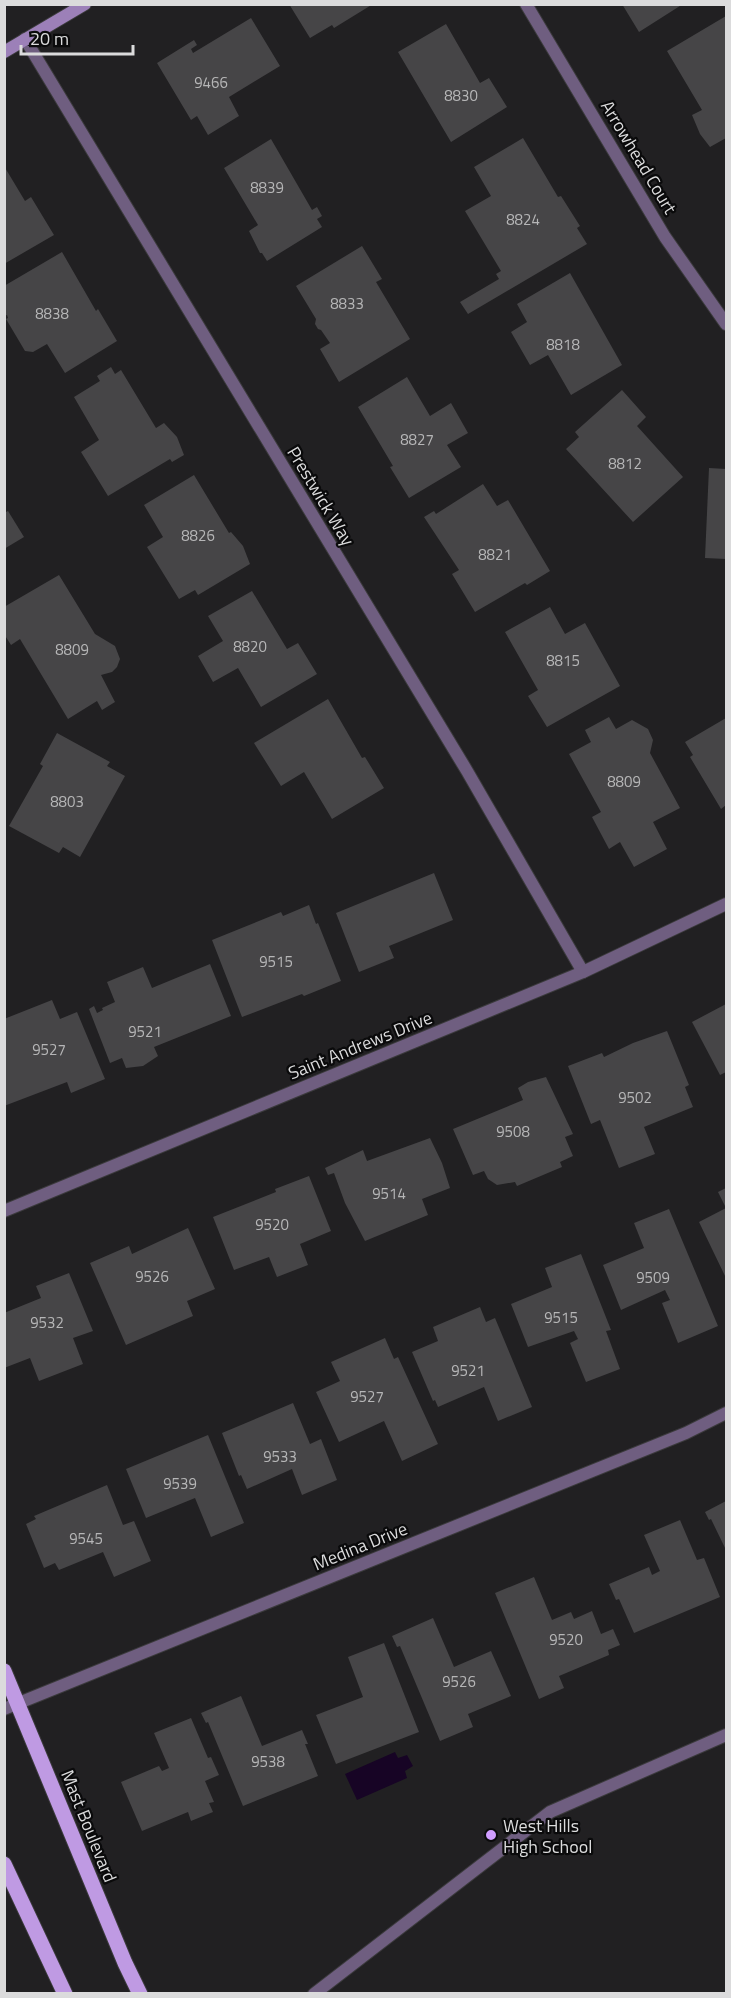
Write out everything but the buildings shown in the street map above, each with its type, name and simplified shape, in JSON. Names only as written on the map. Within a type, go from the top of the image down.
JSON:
[{"type":"main road","name":"Mast Boulevard","points":[[4,1671],[11,1706],[124,1963],[140,1994]]},
{"type":"main road","points":[[4,1863],[65,1994]]},
{"type":"street","points":[[4,52],[85,4]]},
{"type":"street","name":"Arrowhead Court","points":[[526,4],[665,237],[726,324]]},
{"type":"street","name":"Prestwick Way","points":[[25,39],[467,771],[584,972]]},
{"type":"street","name":"Saint Andrews Drive","points":[[4,1211],[584,972],[726,904]]},
{"type":"street","name":"Medina Drive","points":[[11,1706],[675,1438],[726,1413]]},
{"type":"street","points":[[314,1994],[550,1812],[726,1735]]},
{"type":"shaded area","points":[[395,1752],[398,1758],[407,1755],[413,1766],[405,1771],[407,1778],[357,1800],[345,1774]]},
{"type":"place","name":"West Hills High School","points":[[491,1835]]}]
